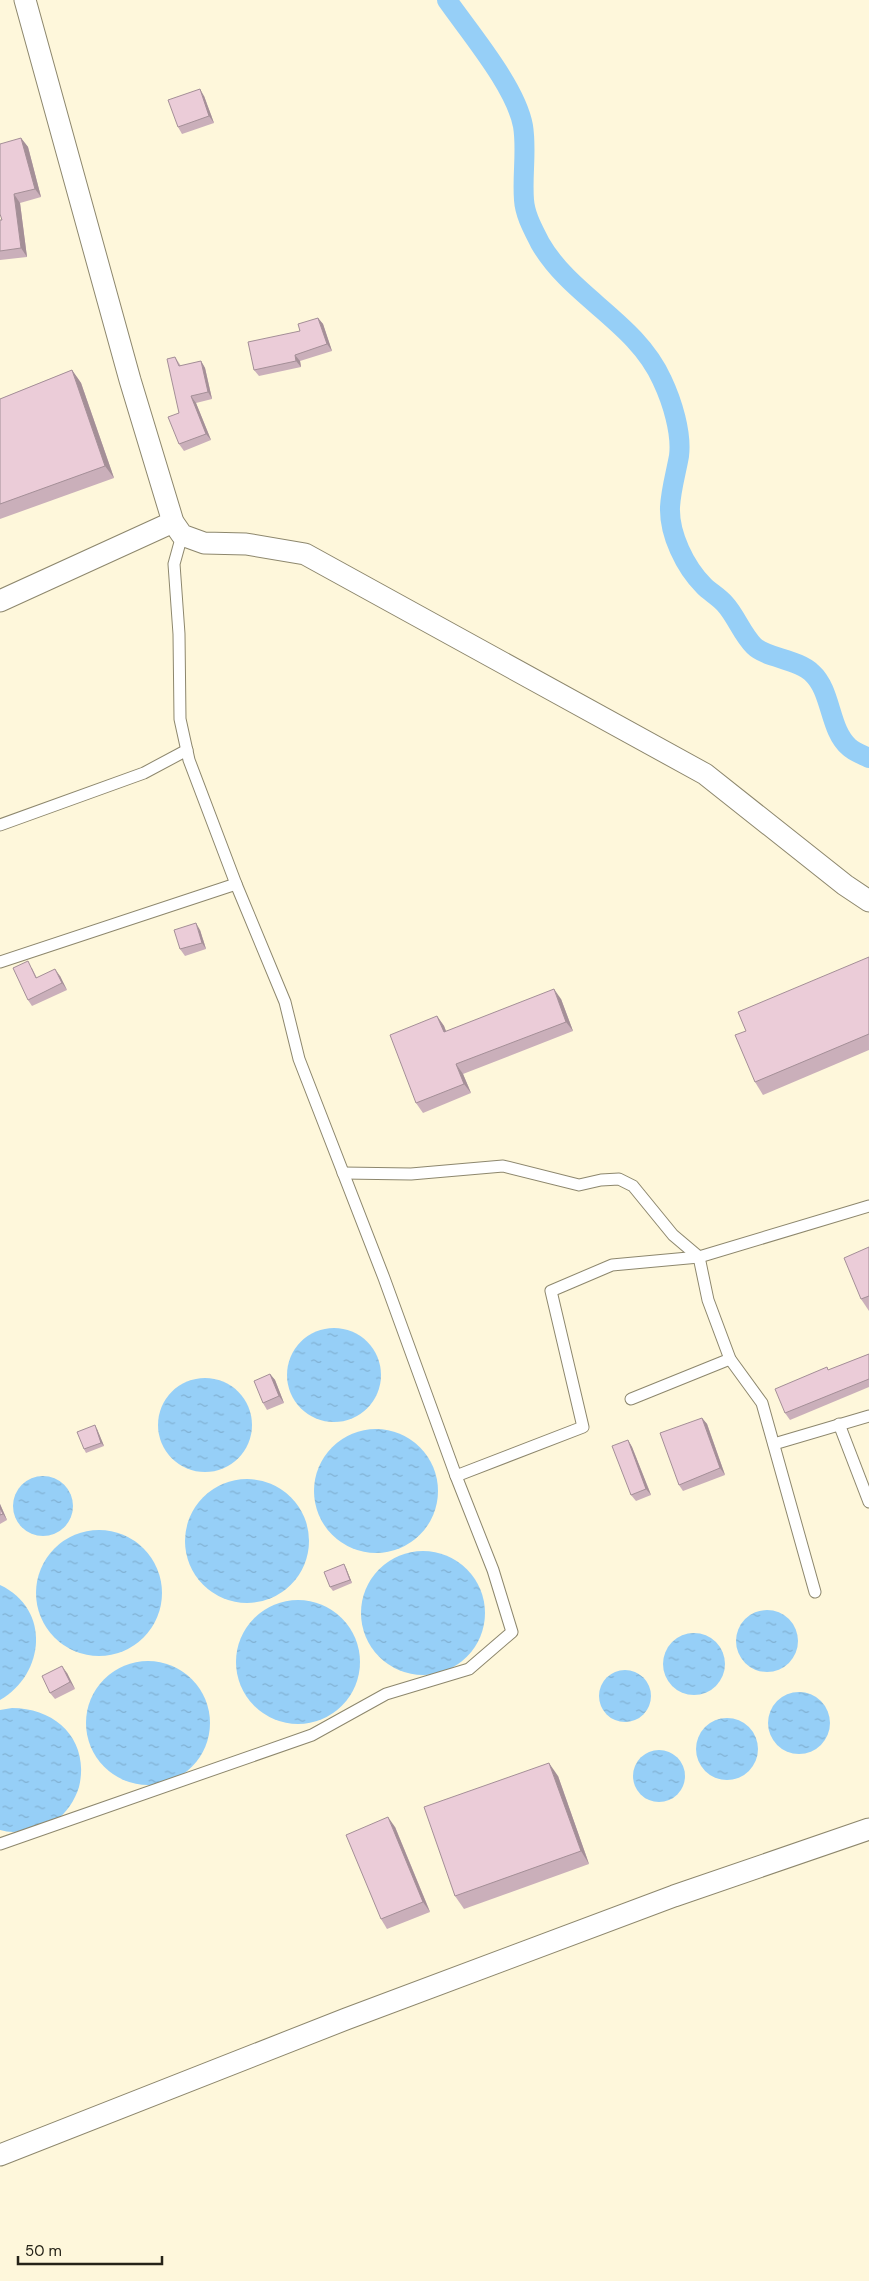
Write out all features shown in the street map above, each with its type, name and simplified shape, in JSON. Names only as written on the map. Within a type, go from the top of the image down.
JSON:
[{"type":"street","points":[[25,0],[130,380],[178,529],[204,543],[246,544],[305,554],[705,774],[845,885],[869,901]]},
{"type":"street","points":[[0,601],[178,529]]},
{"type":"street","points":[[0,2155],[346,2019],[674,1896],[869,1829]]},
{"type":"lane","points":[[0,1844],[312,1735],[386,1694],[469,1669],[512,1632],[493,1570],[456,1476],[384,1278],[299,1059],[285,1002],[236,884],[187,750],[180,719],[179,634],[174,564],[178,529]]},
{"type":"lane","points":[[0,824],[144,773],[187,750]]},
{"type":"lane","points":[[0,962],[236,884]]},
{"type":"lane","points":[[343,1173],[411,1174],[503,1166],[579,1185],[601,1180],[619,1179],[633,1186],[673,1235],[699,1257],[708,1300],[730,1359],[762,1403],[815,1592]]},
{"type":"lane","points":[[456,1476],[583,1427],[551,1291],[612,1265],[699,1257],[869,1206]]},
{"type":"lane","points":[[631,1399],[730,1359]]},
{"type":"lane","points":[[774,1444],[869,1416]]},
{"type":"lane","points":[[839,1424],[869,1502]]},
{"type":"water","points":[[334,1328],[352,1331],[367,1342],[378,1357],[381,1375],[378,1393],[367,1408],[352,1419],[334,1422],[316,1419],[301,1408],[290,1393],[287,1375],[290,1357],[301,1342],[316,1331]]},
{"type":"water","points":[[205,1378],[223,1381],[238,1392],[249,1407],[252,1425],[249,1443],[238,1458],[223,1469],[205,1472],[187,1469],[172,1458],[161,1443],[158,1425],[161,1407],[172,1392],[187,1381]]},
{"type":"water","points":[[376,1429],[400,1433],[420,1447],[434,1467],[438,1491],[434,1515],[420,1535],[400,1549],[376,1553],[352,1549],[332,1535],[318,1515],[314,1491],[318,1467],[332,1447],[352,1433]]},
{"type":"water","points":[[43,1476],[55,1478],[68,1489],[73,1506],[71,1518],[60,1531],[43,1536],[31,1534],[18,1523],[13,1506],[15,1494],[26,1481]]},
{"type":"water","points":[[247,1479],[271,1483],[291,1497],[305,1517],[309,1541],[305,1565],[291,1585],[271,1599],[247,1603],[223,1599],[203,1585],[189,1565],[185,1541],[189,1517],[203,1497],[223,1483]]},
{"type":"water","points":[[99,1530],[123,1535],[134,1540],[144,1548],[152,1558],[157,1569],[162,1593],[157,1617],[152,1628],[144,1638],[134,1646],[123,1651],[99,1656],[75,1651],[64,1646],[54,1638],[46,1628],[41,1617],[36,1593],[41,1569],[46,1558],[54,1548],[64,1540],[75,1535]]},
{"type":"water","points":[[423,1551],[447,1556],[458,1561],[467,1569],[475,1578],[480,1589],[485,1613],[480,1637],[475,1648],[467,1657],[458,1665],[447,1670],[423,1675],[399,1670],[388,1665],[379,1657],[371,1648],[366,1637],[361,1613],[366,1589],[371,1578],[379,1569],[388,1561],[399,1556]]},
{"type":"water","points":[[0,1585],[16,1596],[28,1609],[34,1625],[36,1642],[33,1659],[26,1674],[15,1689],[0,1700]]},
{"type":"water","points":[[298,1600],[322,1604],[342,1618],[356,1638],[360,1662],[356,1686],[342,1706],[322,1720],[298,1724],[274,1720],[254,1706],[240,1686],[236,1662],[240,1638],[254,1618],[274,1604]]},
{"type":"water","points":[[761,1610],[773,1610],[789,1619],[796,1629],[798,1641],[796,1653],[789,1663],[773,1672],[761,1672],[750,1667],[741,1658],[736,1647],[736,1635],[741,1624],[750,1615]]},
{"type":"water","points":[[688,1633],[700,1633],[716,1642],[723,1652],[725,1664],[723,1676],[716,1686],[700,1695],[688,1695],[677,1690],[668,1681],[663,1670],[663,1658],[668,1647],[677,1638]]},
{"type":"water","points":[[148,1661],[172,1665],[192,1679],[206,1699],[210,1723],[206,1747],[192,1767],[172,1781],[148,1785],[124,1781],[104,1767],[90,1747],[86,1723],[90,1699],[104,1679],[124,1665]]},
{"type":"water","points":[[620,1670],[630,1670],[639,1674],[647,1682],[651,1696],[647,1710],[639,1718],[630,1722],[620,1722],[611,1718],[603,1710],[599,1701],[599,1691],[603,1682],[611,1674]]},
{"type":"water","points":[[793,1692],[805,1692],[821,1701],[828,1711],[830,1723],[828,1735],[821,1745],[805,1754],[793,1754],[782,1749],[773,1740],[768,1729],[768,1717],[773,1706],[782,1697]]},
{"type":"water","points":[[12,1708],[43,1714],[56,1721],[66,1730],[74,1742],[80,1755],[81,1770],[79,1787],[75,1797],[59,1818],[49,1824],[14,1832],[0,1830],[0,1710]]},
{"type":"water","points":[[721,1718],[733,1718],[749,1727],[756,1737],[758,1749],[756,1761],[749,1771],[733,1780],[721,1780],[710,1775],[701,1766],[696,1755],[696,1743],[701,1732],[710,1723]]},
{"type":"water","points":[[654,1750],[664,1750],[673,1754],[681,1762],[685,1776],[681,1790],[673,1798],[664,1802],[654,1802],[645,1798],[637,1790],[633,1781],[633,1771],[637,1762],[645,1754]]},
{"type":"building","points":[[200,89],[209,116],[178,127],[168,100]]},
{"type":"building","points":[[21,138],[35,189],[14,194],[21,248],[0,251],[0,220],[2,220],[0,214],[0,144]]},
{"type":"building","points":[[318,318],[327,344],[295,355],[296,361],[254,370],[248,342],[300,331],[298,324]]},
{"type":"building","points":[[175,357],[179,366],[201,361],[208,392],[191,396],[206,434],[179,444],[168,417],[179,413],[167,359]]},
{"type":"building","points":[[72,370],[105,466],[0,504],[0,399]]},
{"type":"building","points":[[196,923],[202,943],[180,949],[174,930]]},
{"type":"building","points":[[869,957],[869,1034],[755,1082],[735,1035],[746,1031],[738,1012]]},
{"type":"building","points":[[28,961],[36,978],[55,969],[62,983],[28,1000],[13,968]]},
{"type":"building","points":[[554,989],[566,1022],[456,1064],[464,1084],[416,1103],[390,1035],[437,1016],[444,1032]]},
{"type":"building","points":[[869,1247],[869,1296],[861,1299],[844,1258]]},
{"type":"building","points":[[869,1354],[869,1379],[785,1413],[775,1389],[827,1367],[828,1370]]},
{"type":"building","points":[[270,1374],[279,1396],[263,1403],[254,1381]]},
{"type":"building","points":[[702,1418],[720,1468],[679,1485],[660,1433]]},
{"type":"building","points":[[95,1425],[101,1443],[84,1449],[77,1432]]},
{"type":"building","points":[[628,1440],[646,1489],[631,1495],[612,1446]]},
{"type":"building","points":[[344,1564],[350,1580],[330,1587],[324,1572]]},
{"type":"building","points":[[62,1666],[70,1682],[50,1693],[42,1676]]},
{"type":"building","points":[[549,1763],[581,1851],[455,1896],[424,1807]]},
{"type":"building","points":[[388,1817],[423,1902],[381,1919],[346,1835]]},
{"type":"waterway","points":[[447,0],[491,61],[519,111],[524,135],[525,206],[540,243],[568,279],[620,325],[636,342],[651,360],[666,388],[673,407],[680,447],[672,487],[670,517],[675,539],[685,560],[704,586],[729,609],[754,646],[766,653],[806,668],[812,673],[819,681],[842,740],[853,750],[869,758]]}]
